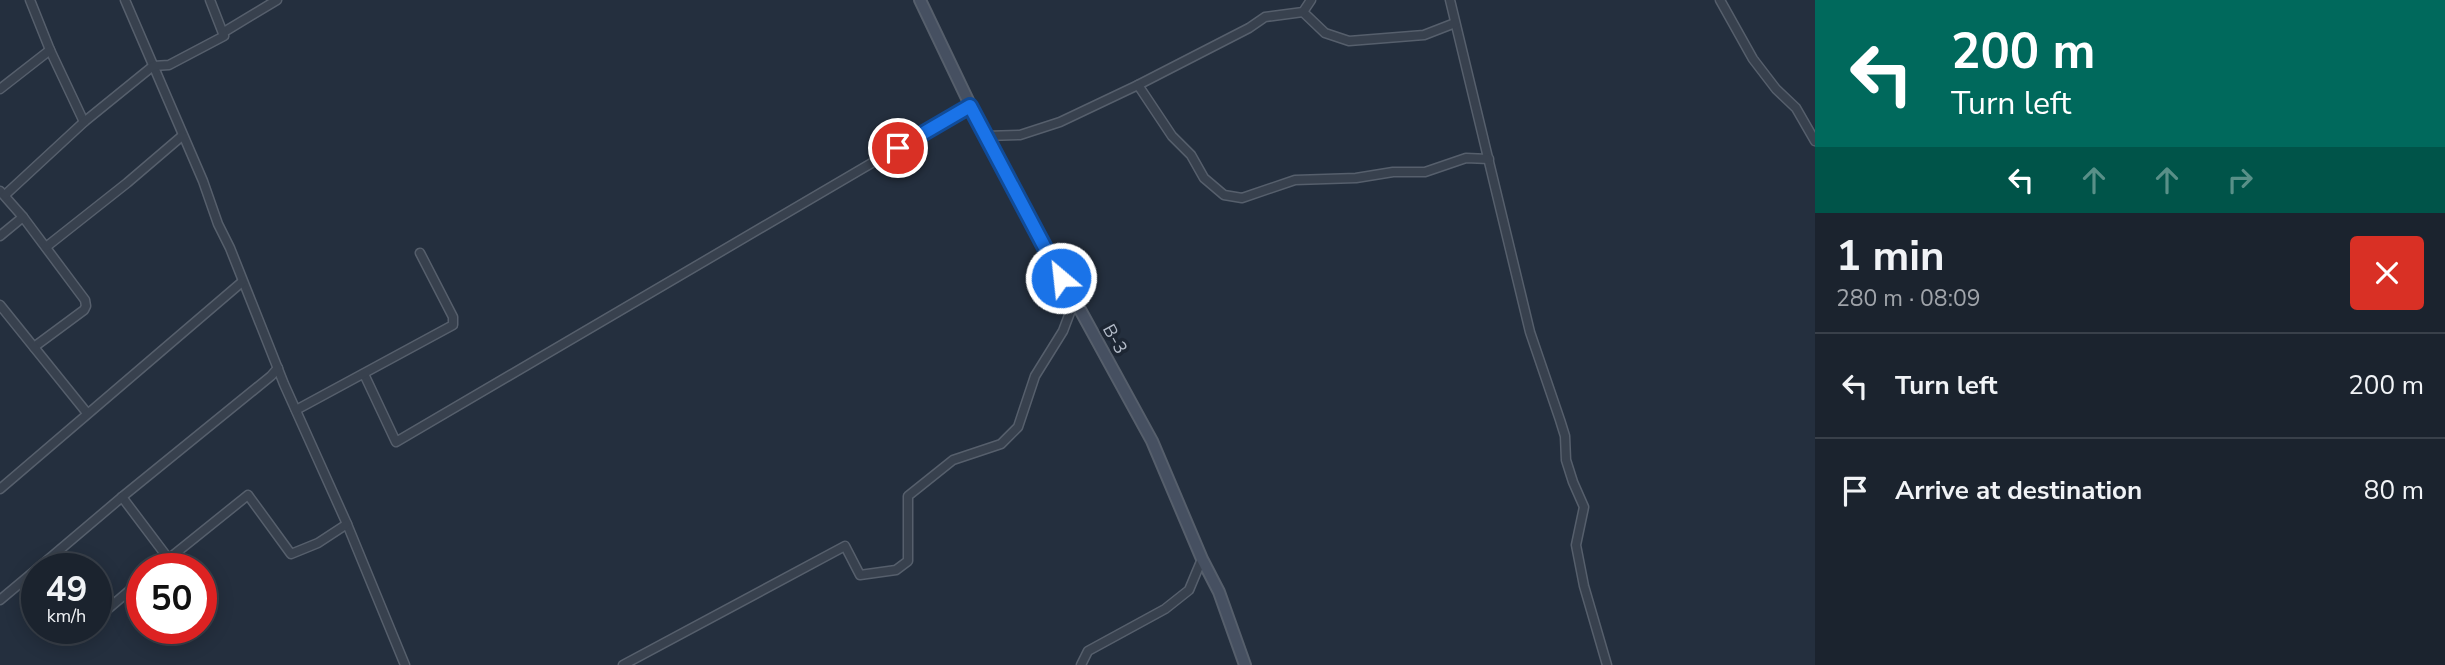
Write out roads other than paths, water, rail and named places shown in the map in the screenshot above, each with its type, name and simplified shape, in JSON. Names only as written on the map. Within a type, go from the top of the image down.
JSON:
[{"type":"main road","name":"B-3","points":[[920,0],[985,136],[1152,441],[1202,559],[1219,592],[1245,665]]},
{"type":"street","points":[[30,0],[84,122]]},
{"type":"street","points":[[125,0],[405,665]]},
{"type":"street","points":[[211,0],[224,32]]},
{"type":"street","points":[[34,347],[84,310],[85,300],[2,193],[153,66],[169,65],[224,36],[224,32],[277,0]]},
{"type":"street","points":[[1303,12],[1311,0]]},
{"type":"street","points":[[1450,0],[1530,332],[1565,436],[1566,460],[1584,507],[1576,545],[1584,586],[1607,665]]},
{"type":"street","points":[[1720,0],[1753,59],[1776,89],[1796,107],[1815,141]]},
{"type":"street","points":[[985,136],[1020,135],[1060,122],[1249,28],[1265,16],[1303,12],[1325,33],[1349,41],[1424,35],[1455,23]]},
{"type":"street","points":[[0,89],[50,50]]},
{"type":"street","points":[[1138,85],[1172,136],[1191,155],[1204,178],[1224,195],[1242,198],[1295,180],[1425,172],[1466,158],[1489,159]]},
{"type":"street","points":[[365,374],[396,442],[970,106]]},
{"type":"street","points":[[46,247],[182,136]]},
{"type":"street","points":[[0,236],[23,217]]},
{"type":"street","points":[[296,410],[453,325],[453,317],[420,253]]},
{"type":"street","points":[[0,489],[242,282]]},
{"type":"street","points":[[623,665],[845,547],[860,575],[896,570],[908,561],[908,496],[953,460],[1000,443],[1018,427],[1035,376],[1063,331],[1074,302]]},
{"type":"street","points":[[0,305],[87,413]]},
{"type":"street","points":[[56,553],[278,368]]},
{"type":"street","points":[[174,553],[248,495],[291,554],[318,544],[347,524]]},
{"type":"street","points":[[122,497],[164,553]]},
{"type":"street","points":[[1081,665],[1088,651],[1165,609],[1189,590],[1202,559]]},
{"type":"street","points":[[0,600],[21,582]]},
{"type":"street","points":[[112,605],[126,594]]}]
